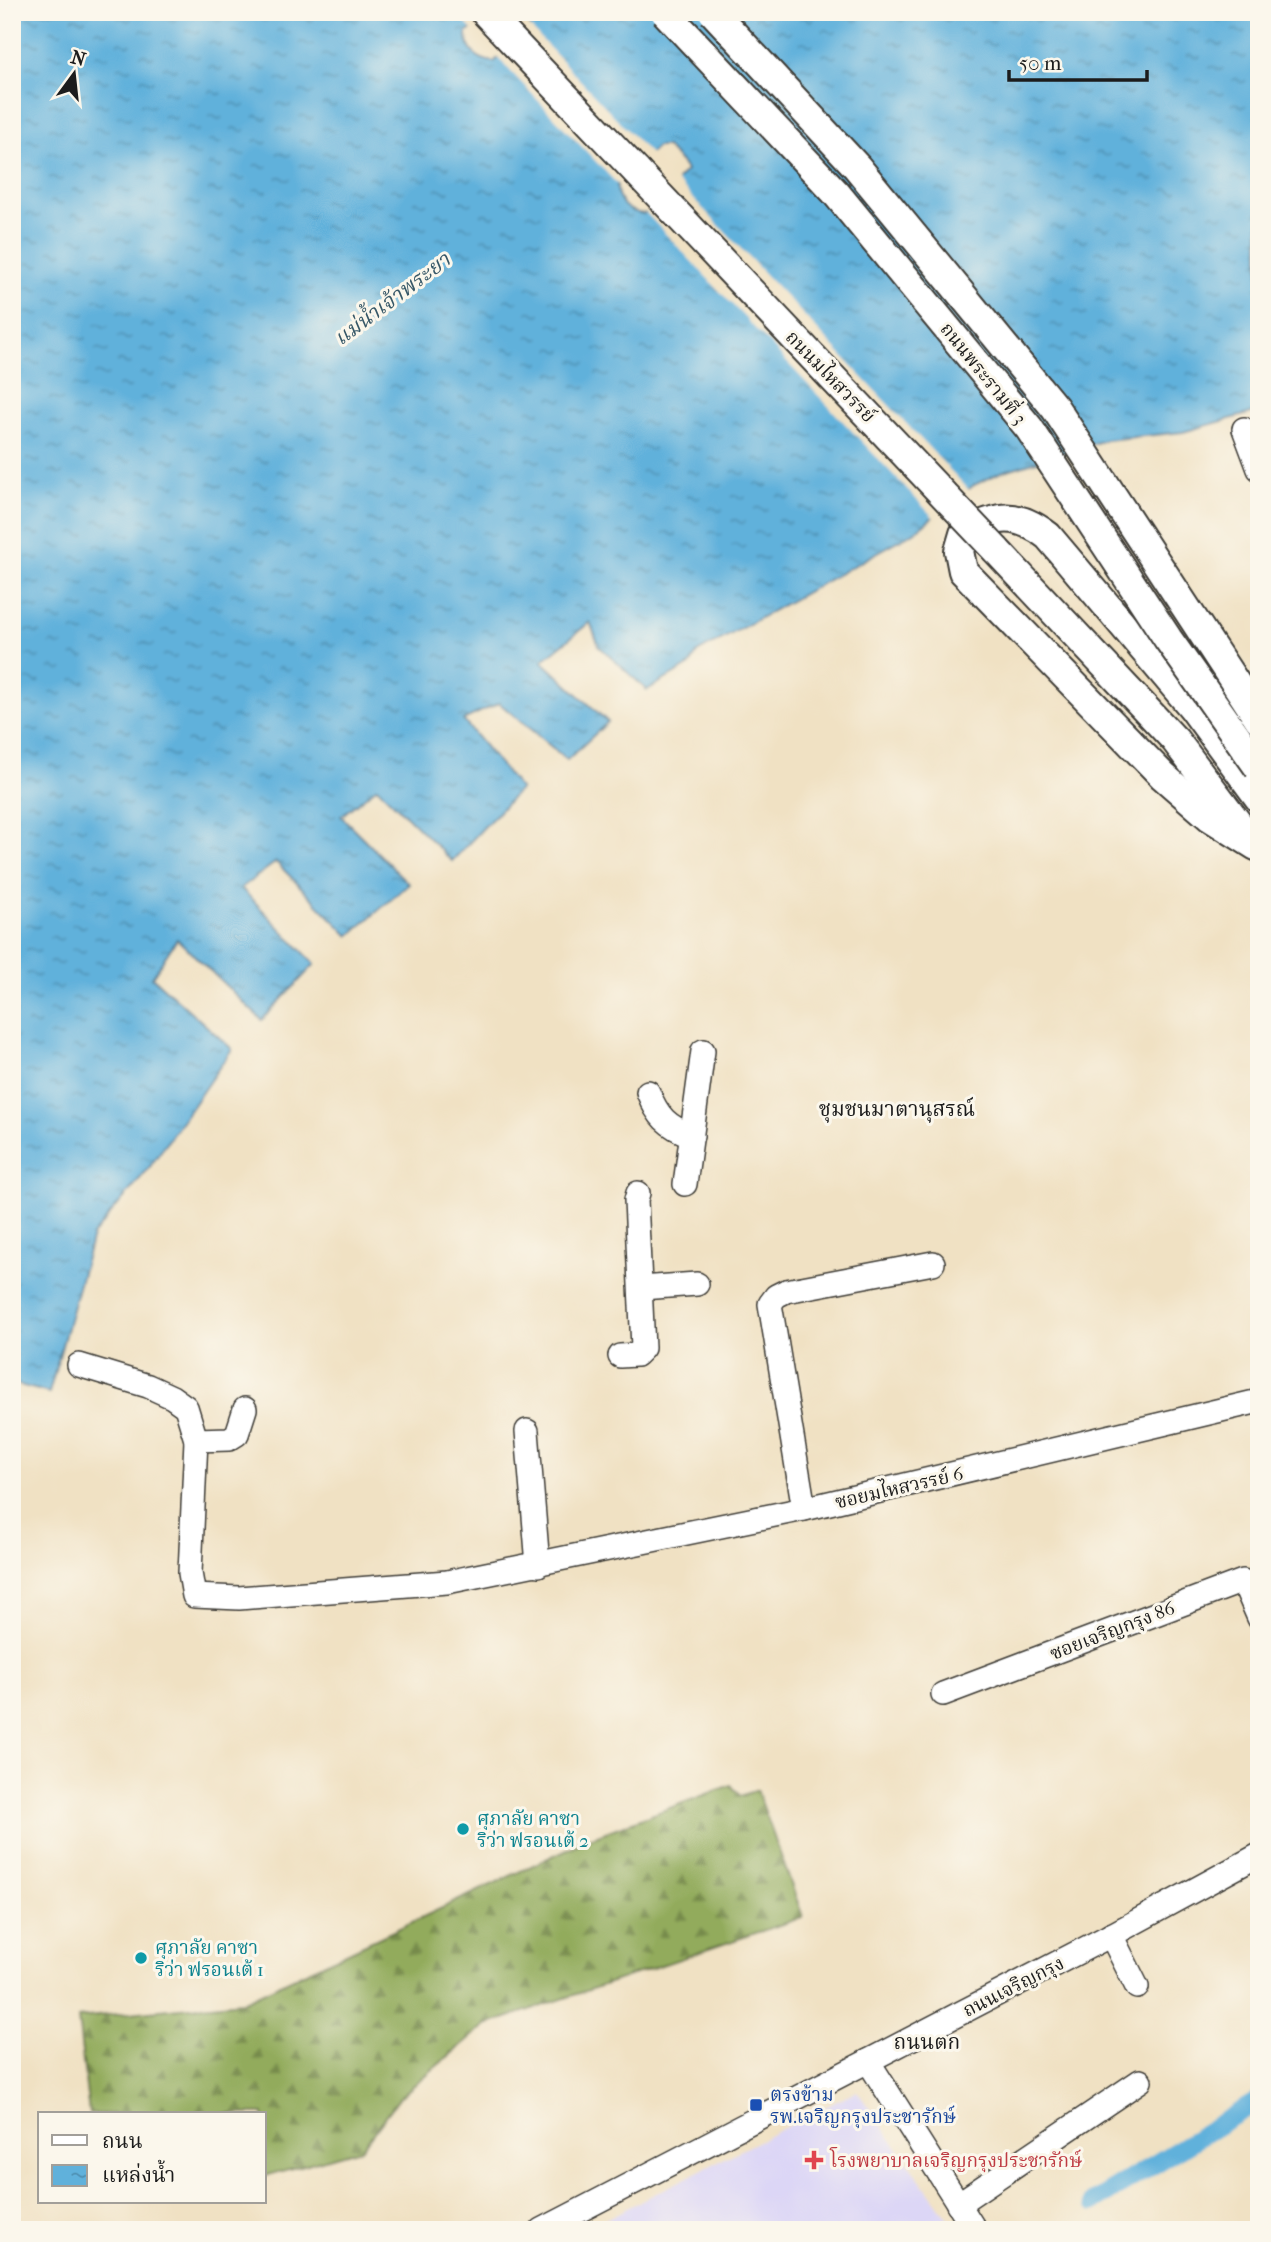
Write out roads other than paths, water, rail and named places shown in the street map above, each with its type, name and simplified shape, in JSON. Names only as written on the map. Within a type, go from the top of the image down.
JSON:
[{"type":"main road","name":"ถนนมไหสวรรย์","points":[[485,12],[1175,740],[1257,848]]},
{"type":"main road","name":"ถนนพระรามที่ 3","points":[[664,12],[835,192],[1030,428],[1168,639],[1259,768]]},
{"type":"main road","name":"ถนนพระรามที่ 3","points":[[713,12],[858,167],[1055,408],[1259,719]]},
{"type":"main road","points":[[1257,848],[1210,817],[1163,776],[963,572],[959,551],[964,534],[986,521],[1012,518],[1031,523],[1048,536],[1193,708],[1259,800]]},
{"type":"main road","name":"ถนนมไหสวรรย์","points":[[1175,740],[1204,757],[1259,800]]},
{"type":"street","points":[[1244,429],[1259,469]]},
{"type":"street","points":[[1193,708],[1259,684]]},
{"type":"street","points":[[685,1184],[703,1051]]},
{"type":"street","points":[[648,1092],[656,1113],[669,1124],[692,1136]]},
{"type":"street","points":[[620,1356],[636,1355],[643,1348],[636,1200],[638,1193]]},
{"type":"street","points":[[804,1509],[770,1304],[776,1296],[786,1291],[933,1263]]},
{"type":"street","points":[[641,1287],[696,1284]]},
{"type":"street","points":[[79,1366],[148,1386],[172,1397],[186,1407],[196,1440],[229,1439],[237,1434],[244,1409]]},
{"type":"street","name":"ซอยมไหสวรรย์ 6","points":[[196,1440],[190,1573],[194,1596],[239,1598],[447,1582],[538,1565],[804,1509],[1259,1401]]},
{"type":"street","points":[[527,1431],[538,1565]]},
{"type":"street","name":"ซอยเจริญกรุง 86","points":[[943,1694],[1243,1581],[1259,1618]]},
{"type":"street","name":"ถนนเจริญกรุง","points":[[542,2230],[1111,1935],[1259,1855]]},
{"type":"street","points":[[1111,1935],[1137,1987]]},
{"type":"street","points":[[867,2061],[975,2230]]},
{"type":"street","points":[[958,2204],[1140,2081]]},
{"type":"water","name":"แม่น้ำเจ้าพระยา","points":[[12,12],[489,12],[467,33],[467,39],[474,54],[494,62],[536,20],[532,12],[1259,12],[1259,411],[1183,432],[1105,440],[1001,472],[974,485],[914,532],[697,653],[690,665],[647,690],[599,646],[590,622],[542,661],[608,722],[567,760],[499,703],[463,720],[520,789],[452,861],[377,787],[341,816],[409,884],[349,936],[276,862],[241,888],[315,964],[262,1020],[177,939],[152,977],[232,1049],[149,1168],[92,1236],[49,1393],[12,1383]],"holes":[[[657,147],[666,147],[686,171],[644,214],[628,209],[621,202],[617,185]]]},
{"type":"waterway","points":[[1093,2202],[1259,2100]]},
{"type":"place","name":"ศุภาลัย คาซา ริว่า ฟรอนเต้ 2","points":[[463,1829]]},
{"type":"place","name":"ศุภาลัย คาซา ริว่า ฟรอนเต้ 1","points":[[141,1958]]},
{"type":"place","name":"ตรงข้าม รพ.เจริญกรุงประชารักษ์","points":[[756,2105]]},
{"type":"place","name":"โรงพยาบาลเจริญกรุงประชารักษ์","points":[[814,2160]]},
{"type":"district","name":"ชุมชนมาตานุสรณ์","points":[[897,1109]]},
{"type":"district","name":"ถนนตก","points":[[927,2042]]}]
